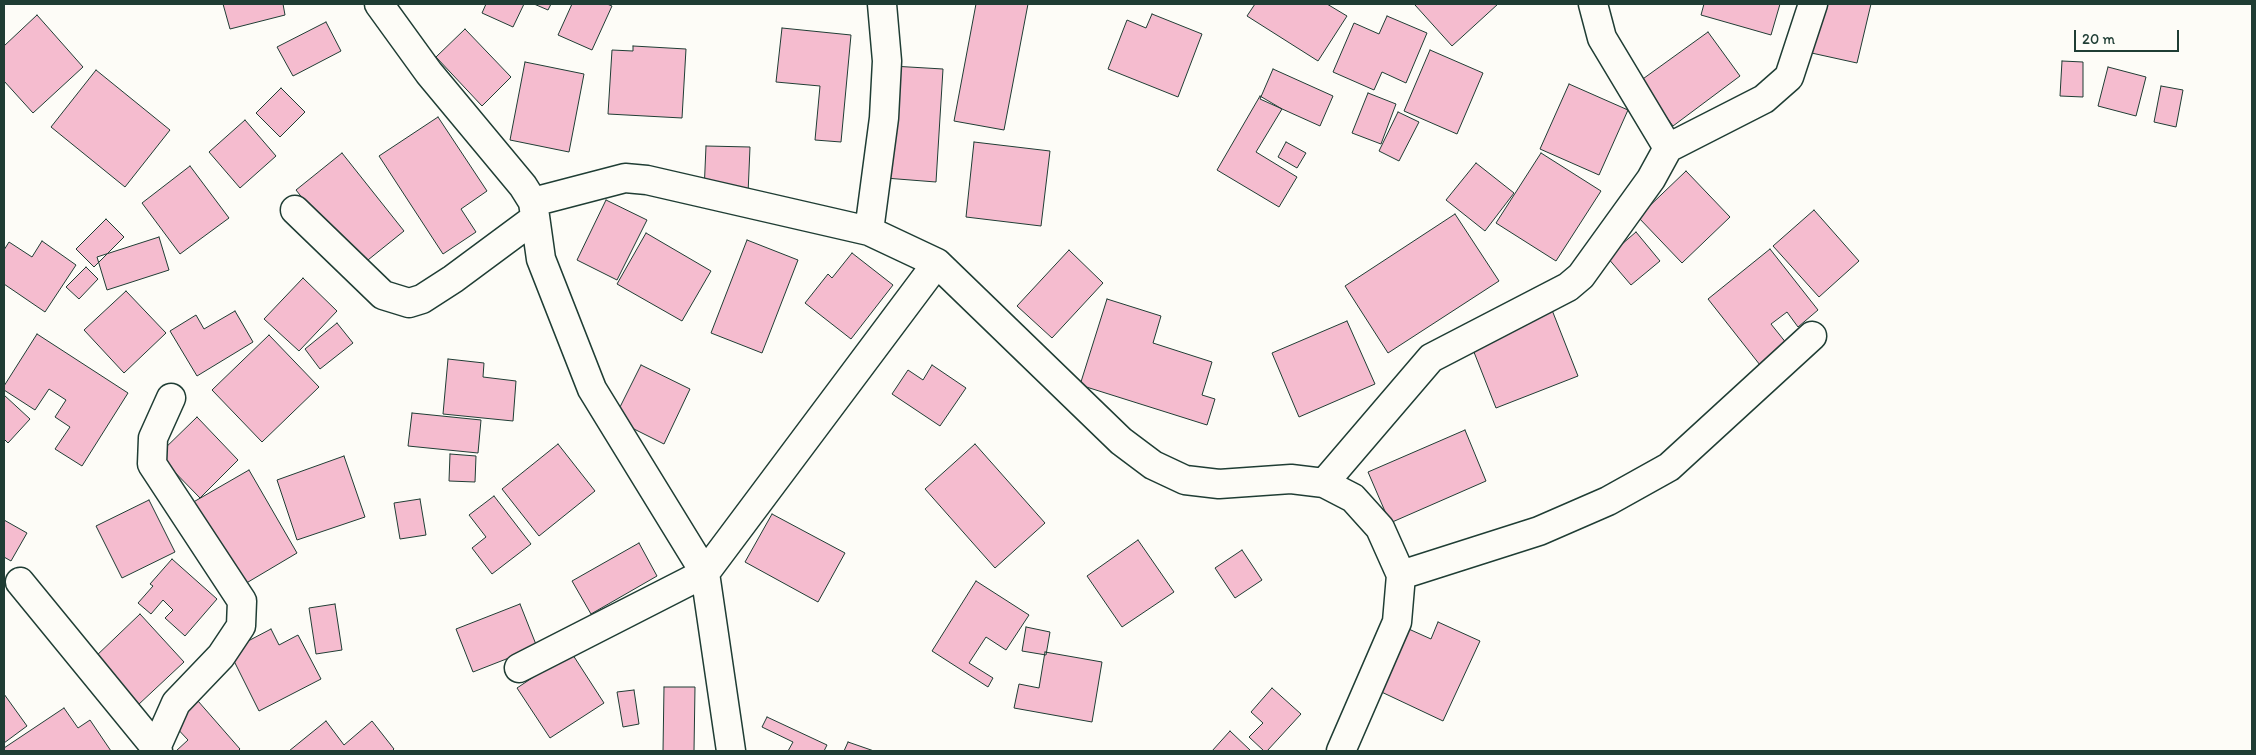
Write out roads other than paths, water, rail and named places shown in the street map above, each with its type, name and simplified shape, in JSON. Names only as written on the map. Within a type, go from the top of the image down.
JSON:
[{"type":"street","points":[[379,4],[430,73],[517,179],[534,210],[541,259],[592,389],[705,573],[731,751]]},
{"type":"street","points":[[869,231],[884,118],[887,70],[882,4]]},
{"type":"street","points":[[1593,4],[1602,38],[1668,148]]},
{"type":"street","points":[[1324,483],[1431,358],[1568,287],[1581,276],[1651,179],[1668,148],[1764,99],[1789,77],[1813,4]]},
{"type":"street","points":[[295,210],[383,295],[409,303],[422,300],[453,279],[534,210],[625,178],[639,179],[869,231],[937,263],[1121,441],[1153,465],[1185,480],[1219,484],[1292,479],[1324,483],[1353,498],[1380,528],[1402,575],[1397,622],[1341,751]]},
{"type":"street","points":[[519,668],[705,573],[937,263]]},
{"type":"street","points":[[1402,575],[1539,531],[1608,501],[1669,467],[1812,336]]},
{"type":"street","points":[[20,582],[157,750],[176,703],[221,656],[241,626],[242,601],[152,464],[153,438],[171,398]]}]
